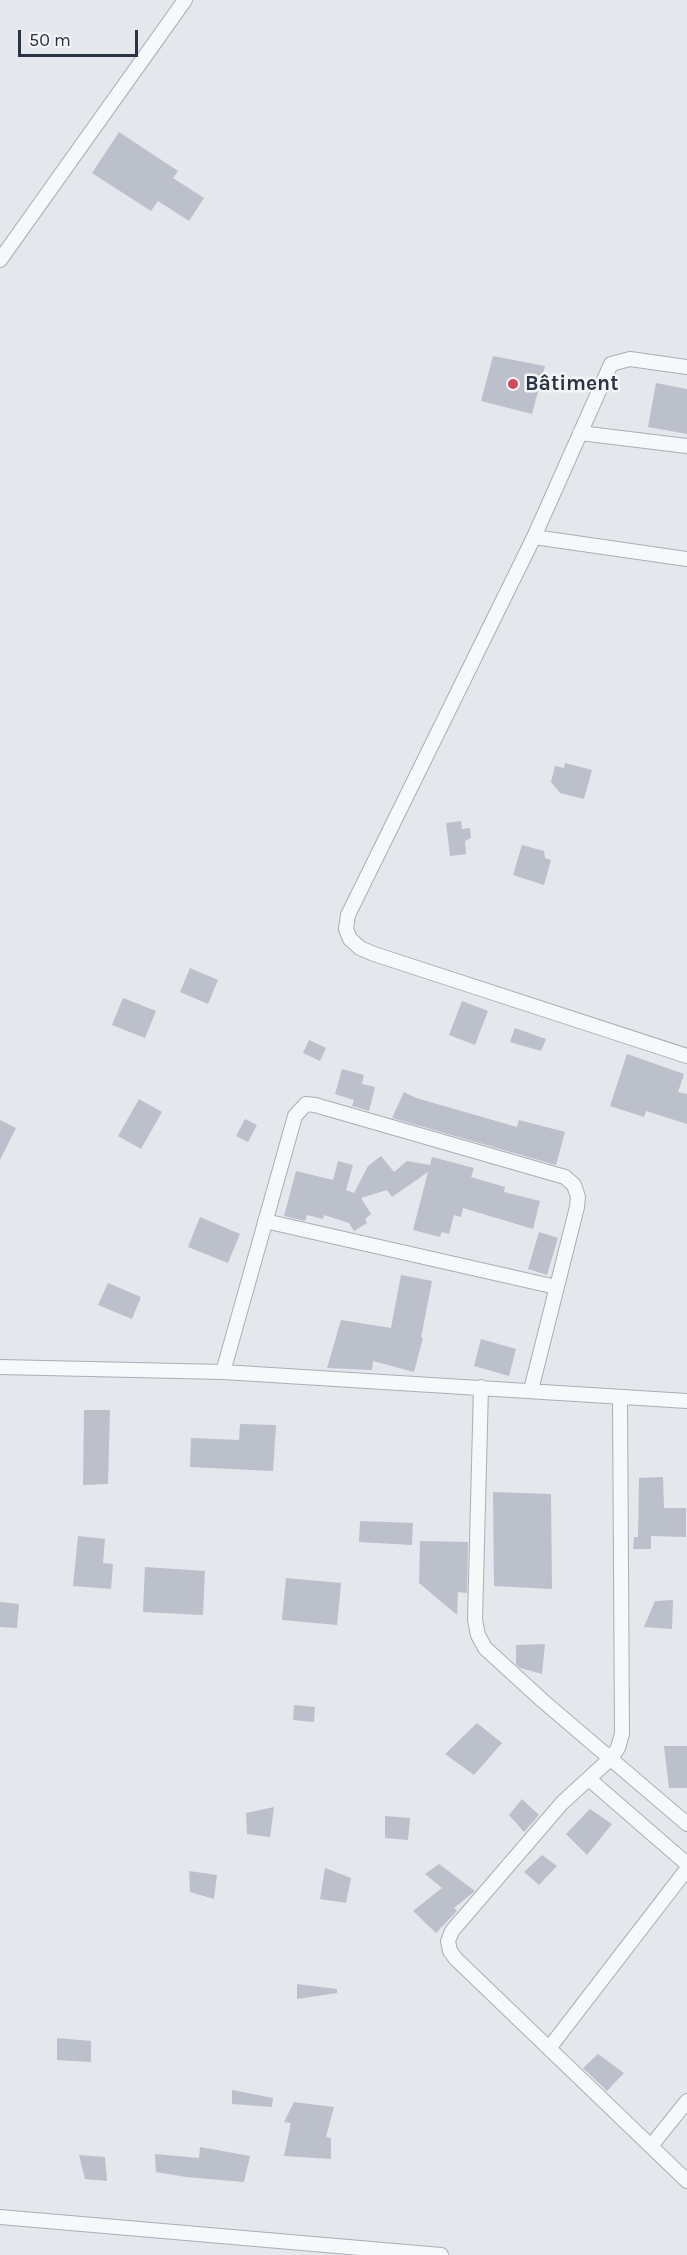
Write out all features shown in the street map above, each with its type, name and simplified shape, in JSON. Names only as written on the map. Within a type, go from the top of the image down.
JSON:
[{"type":"street","points":[[0,260],[185,0]]},
{"type":"street","points":[[687,367],[630,359],[611,364],[534,537],[348,915],[346,929],[350,939],[360,948],[374,954],[687,1056]]},
{"type":"street","points":[[580,433],[687,446]]},
{"type":"street","points":[[534,537],[687,559]]},
{"type":"street","points":[[223,1372],[295,1116],[306,1104],[565,1177],[574,1185],[578,1197],[531,1390]]},
{"type":"street","points":[[265,1221],[555,1287]]},
{"type":"street","points":[[0,1367],[223,1372],[687,1401]]},
{"type":"street","points":[[481,1387],[475,1620],[484,1648],[687,1824]]},
{"type":"street","points":[[620,1397],[622,1734],[618,1748],[611,1758],[562,1803],[452,1931],[448,1941],[450,1951],[456,1959],[687,2181]]},
{"type":"street","points":[[589,1779],[687,1864]]},
{"type":"street","points":[[550,2047],[687,1869]]},
{"type":"street","points":[[651,2146],[687,2101]]},
{"type":"street","points":[[0,2217],[441,2255]]},
{"type":"building","points":[[119,132],[178,171],[173,178],[204,198],[189,221],[158,201],[151,211],[92,173]]},
{"type":"building","name":"Bâtiment","points":[[493,356],[545,366],[532,414],[481,401]]},
{"type":"building","name":"Bâtiment","points":[[656,383],[687,389],[687,434],[648,427]]},
{"type":"building","points":[[565,763],[592,770],[584,799],[560,793],[551,782],[555,766],[564,768]]},
{"type":"building","points":[[461,821],[462,829],[470,828],[471,838],[465,841],[466,854],[450,856],[446,823]]},
{"type":"building","points":[[522,845],[544,851],[545,858],[551,860],[544,885],[513,875]]},
{"type":"building","points":[[190,968],[218,980],[208,1004],[180,992]]},
{"type":"building","points":[[123,998],[156,1011],[145,1038],[112,1025]]},
{"type":"building","points":[[462,1001],[488,1011],[475,1045],[449,1035]]},
{"type":"building","points":[[515,1028],[546,1039],[541,1051],[510,1042]]},
{"type":"building","points":[[309,1040],[326,1048],[320,1061],[303,1053]]},
{"type":"building","points":[[627,1054],[684,1074],[678,1092],[687,1094],[687,1124],[646,1111],[644,1117],[610,1106]]},
{"type":"building","points":[[342,1069],[364,1075],[362,1084],[375,1087],[369,1111],[352,1106],[354,1100],[335,1094]]},
{"type":"building","points":[[404,1092],[416,1098],[517,1127],[519,1120],[565,1132],[556,1165],[392,1118]]},
{"type":"building","points":[[139,1099],[162,1112],[141,1149],[118,1136]]},
{"type":"building","points":[[245,1119],[257,1125],[248,1142],[236,1136]]},
{"type":"building","points":[[0,1120],[16,1128],[0,1160]]},
{"type":"building","points":[[381,1156],[394,1172],[407,1161],[430,1165],[432,1157],[474,1168],[471,1177],[505,1187],[504,1192],[540,1201],[533,1229],[463,1208],[461,1217],[454,1215],[449,1234],[442,1232],[440,1237],[413,1230],[428,1172],[392,1197],[387,1190],[361,1198],[371,1214],[365,1219],[367,1223],[354,1231],[349,1223],[324,1215],[323,1219],[307,1215],[305,1221],[284,1216],[296,1171],[333,1180],[338,1161],[353,1165],[346,1190],[354,1193],[368,1166]]},
{"type":"building","points":[[200,1217],[240,1234],[228,1263],[188,1247]]},
{"type":"building","points":[[539,1232],[558,1238],[547,1275],[528,1269]]},
{"type":"building","points":[[401,1275],[432,1281],[421,1338],[423,1338],[414,1372],[373,1361],[372,1370],[327,1368],[341,1320],[391,1328]]},
{"type":"building","points":[[108,1283],[141,1297],[132,1319],[98,1305]]},
{"type":"building","points":[[481,1339],[516,1349],[509,1376],[474,1366]]},
{"type":"building","points":[[84,1410],[110,1410],[108,1484],[83,1485]]},
{"type":"building","points":[[240,1424],[276,1425],[273,1471],[190,1467],[191,1438],[239,1440]]},
{"type":"building","points":[[663,1477],[664,1508],[686,1508],[686,1537],[651,1536],[651,1549],[633,1549],[634,1537],[638,1537],[639,1478]]},
{"type":"building","points":[[493,1492],[551,1494],[552,1589],[494,1586]]},
{"type":"building","points":[[360,1521],[413,1523],[412,1545],[359,1542]]},
{"type":"building","points":[[78,1536],[105,1539],[103,1563],[113,1564],[111,1589],[73,1586]]},
{"type":"building","points":[[420,1541],[468,1542],[467,1593],[458,1592],[457,1615],[419,1583]]},
{"type":"building","points":[[145,1567],[205,1571],[203,1615],[143,1612]]},
{"type":"building","points":[[286,1578],[341,1583],[337,1625],[282,1620]]},
{"type":"building","points":[[673,1600],[672,1629],[644,1627],[655,1601]]},
{"type":"building","points":[[0,1602],[19,1604],[17,1628],[0,1627]]},
{"type":"building","points":[[545,1644],[542,1674],[520,1668],[516,1664],[516,1645]]},
{"type":"building","points":[[294,1705],[315,1707],[314,1722],[293,1720]]},
{"type":"building","points":[[477,1723],[502,1743],[474,1775],[445,1754]]},
{"type":"building","points":[[664,1746],[687,1746],[687,1788],[669,1788]]},
{"type":"building","points":[[522,1799],[539,1815],[524,1832],[509,1815]]},
{"type":"building","points":[[274,1807],[270,1837],[247,1834],[246,1813]]},
{"type":"building","points":[[590,1809],[612,1824],[587,1855],[566,1834]]},
{"type":"building","points":[[385,1816],[410,1818],[408,1840],[385,1838]]},
{"type":"building","points":[[542,1855],[557,1866],[539,1885],[524,1872]]},
{"type":"building","points":[[439,1864],[475,1891],[454,1908],[457,1911],[436,1933],[413,1911],[442,1888],[425,1874]]},
{"type":"building","points":[[325,1868],[351,1878],[346,1903],[320,1899]]},
{"type":"building","points":[[189,1871],[217,1875],[214,1899],[190,1892]]},
{"type":"building","points":[[297,1984],[337,1989],[337,1993],[297,1999]]},
{"type":"building","points":[[57,2038],[91,2041],[91,2062],[57,2060]]},
{"type":"building","points":[[598,2054],[624,2073],[607,2091],[583,2068]]},
{"type":"building","points":[[232,2090],[273,2098],[272,2107],[232,2104]]},
{"type":"building","points":[[294,2102],[334,2107],[326,2137],[331,2138],[331,2159],[284,2156],[291,2123],[284,2122]]},
{"type":"building","points":[[200,2147],[250,2156],[244,2182],[156,2172],[155,2154],[199,2158]]},
{"type":"building","points":[[79,2155],[105,2157],[107,2181],[85,2179]]},
{"type":"place","name":"Bâtiment","points":[[513,384]]}]
